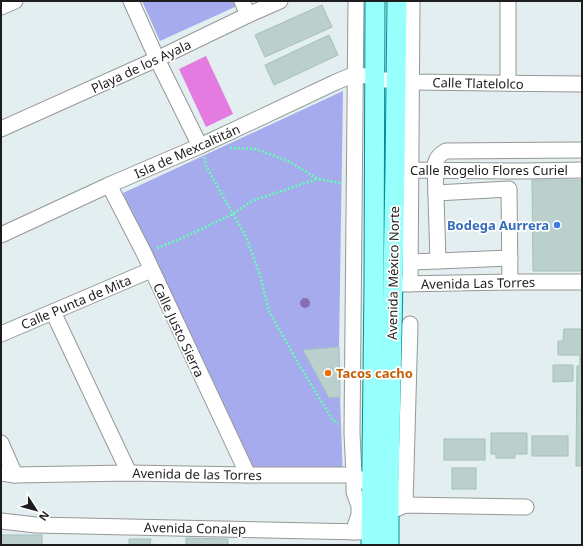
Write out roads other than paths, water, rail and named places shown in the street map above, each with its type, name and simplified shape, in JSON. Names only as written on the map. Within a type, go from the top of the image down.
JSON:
[{"type":"main road","name":"Avenida México Norte","points":[[375,1],[375,77],[392,284]]},
{"type":"main road","name":"Avenida México Norte","points":[[375,537],[380,488],[392,284],[404,170],[404,81],[397,1]]},
{"type":"main road","name":"Avenida México Norte","points":[[375,537],[397,508],[380,488]]},
{"type":"street","points":[[1,7],[15,1]]},
{"type":"street","points":[[131,1],[200,146]]},
{"type":"street","points":[[242,1],[248,15]]},
{"type":"street","name":"Playa de los Ayala","points":[[1,129],[158,59],[280,1]]},
{"type":"street","points":[[356,1],[352,433],[354,492],[359,506],[359,515],[375,537]]},
{"type":"street","name":"Avenida México Norte","points":[[404,81],[412,1]]},
{"type":"street","points":[[508,1],[508,83]]},
{"type":"street","points":[[355,74],[375,77]]},
{"type":"street","name":"Isla de Mexcaltitán","points":[[1,234],[200,146],[355,74]]},
{"type":"street","name":"Calle Tlatelolco","points":[[375,77],[385,80],[404,81],[582,84]]},
{"type":"street","points":[[438,261],[435,164],[436,159],[440,154],[446,152],[582,150]]},
{"type":"street","name":"Avenida México Norte","points":[[392,284],[410,262],[404,170]]},
{"type":"street","name":"Calle Rogelio Flores Curiel","points":[[404,170],[582,170]]},
{"type":"street","points":[[510,282],[509,189],[523,171]]},
{"type":"street","name":"Calle Justo Sierra","points":[[109,185],[144,253],[248,475]]},
{"type":"street","points":[[436,193],[509,189]]},
{"type":"street","points":[[410,262],[510,258]]},
{"type":"street","name":"Calle Punta de Mita","points":[[1,334],[151,270]]},
{"type":"street","name":"Avenida Las Torres","points":[[392,284],[582,282]]},
{"type":"street","points":[[53,312],[129,473]]},
{"type":"street","points":[[410,324],[397,508],[526,507]]},
{"type":"street","points":[[1,443],[8,474]]},
{"type":"street","name":"Avenida de las Torres","points":[[8,474],[129,473],[354,475]]},
{"type":"street","points":[[354,475],[380,488]]},
{"type":"street","name":"Avenida Conalep","points":[[1,521],[36,525],[375,537]]},
{"type":"place","name":"Bodega Aurrera","points":[[557,225]]},
{"type":"place","name":"Tacos cacho","points":[[328,373]]}]
